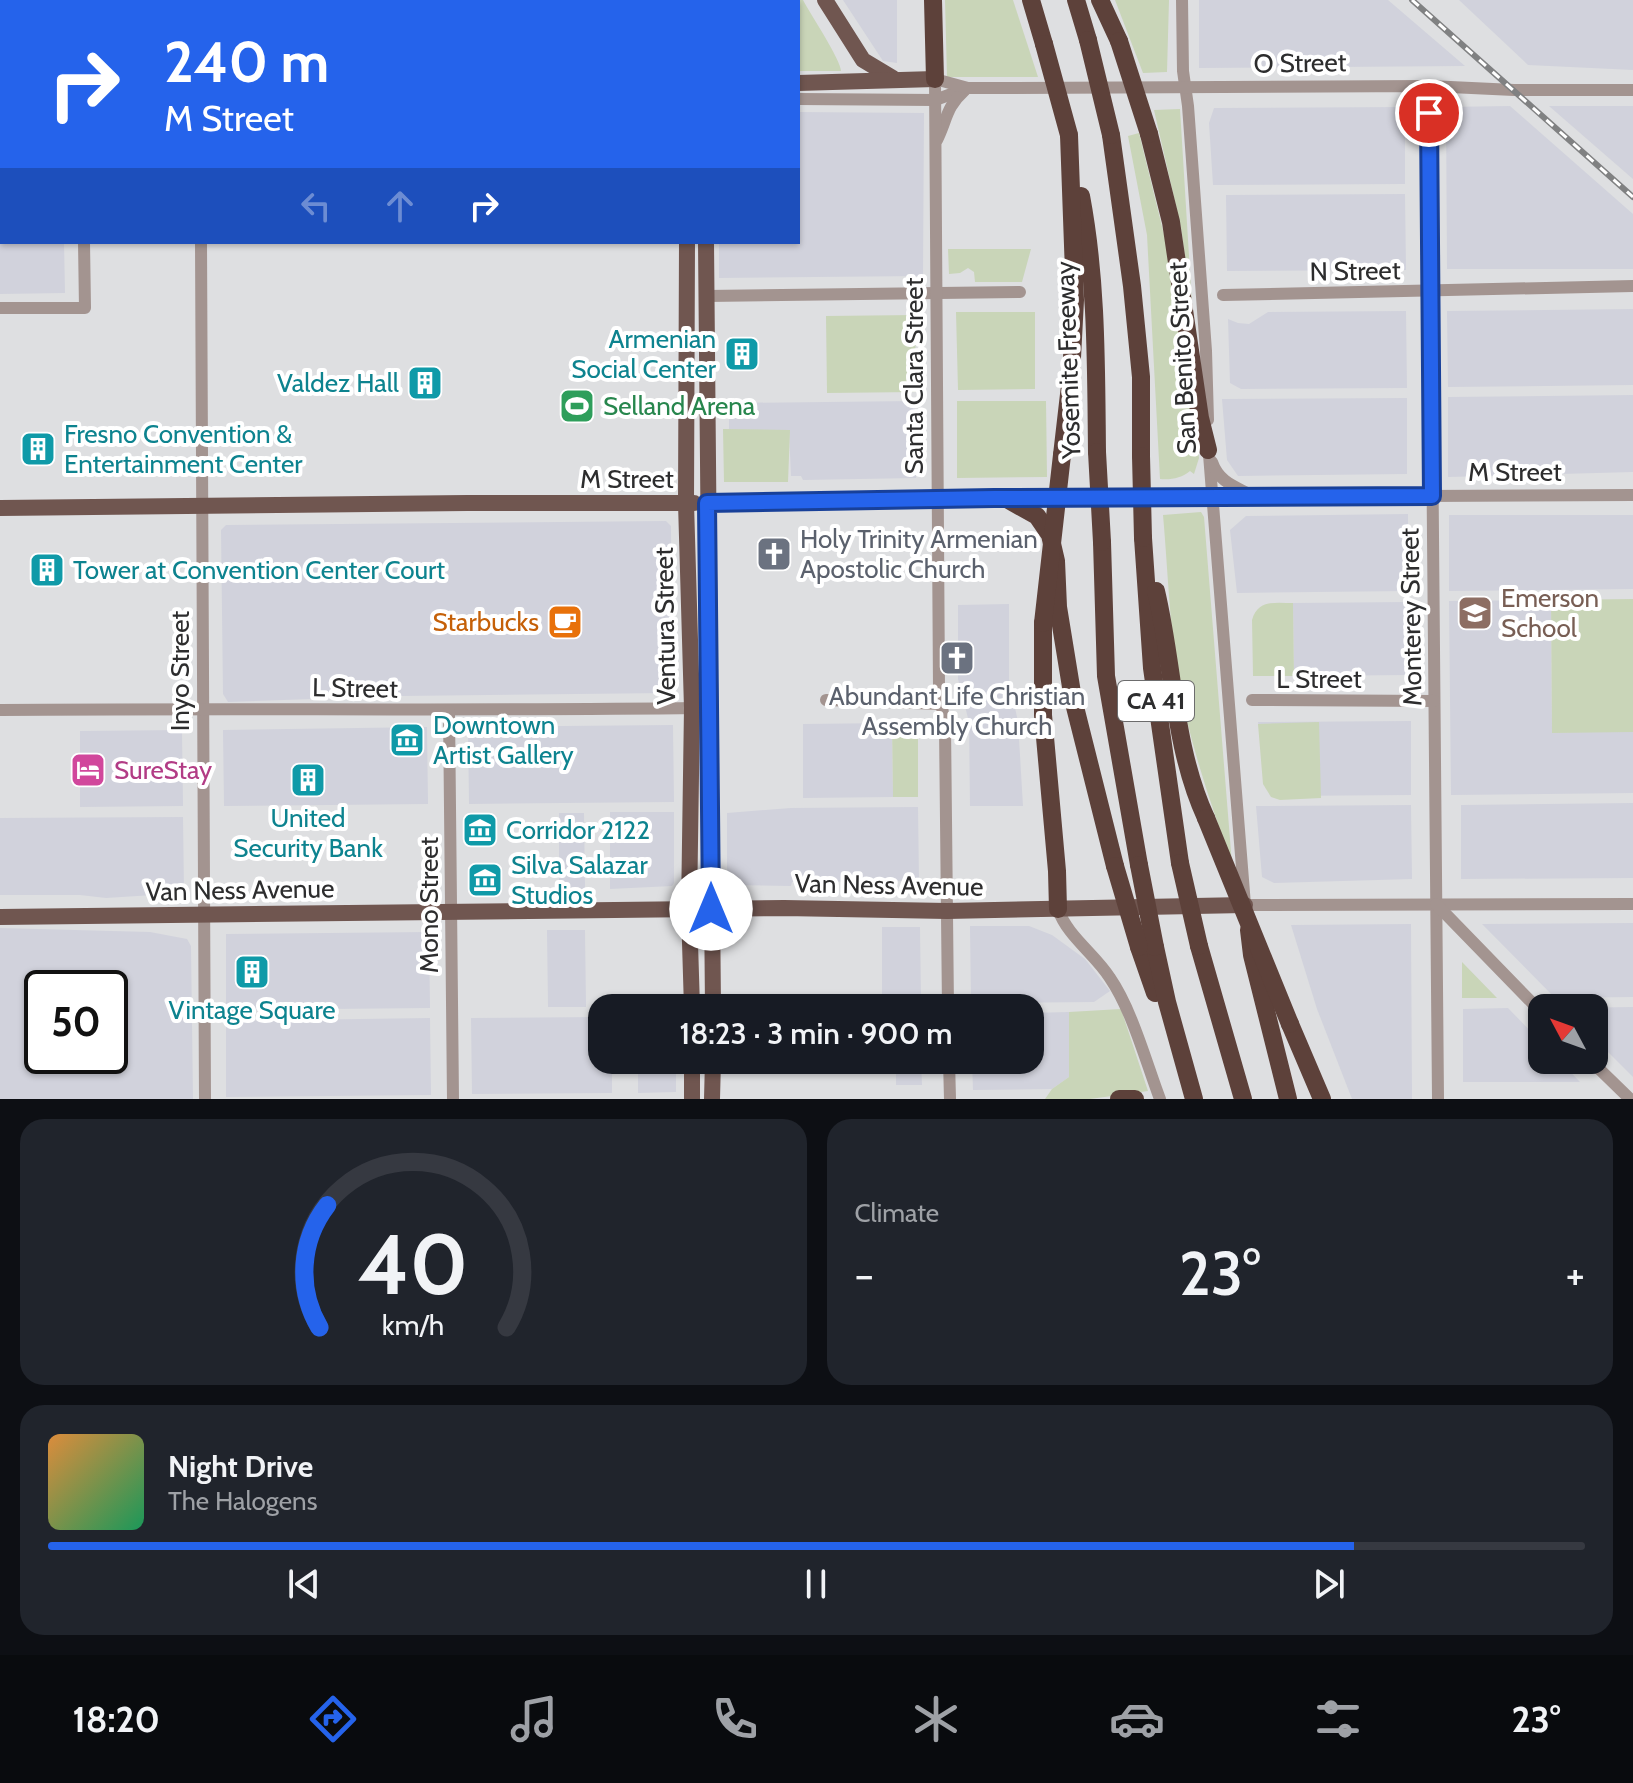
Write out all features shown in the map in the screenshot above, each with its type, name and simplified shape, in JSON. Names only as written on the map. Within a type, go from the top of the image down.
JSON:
[{"type":"highway","points":[[933,0],[935,79]]},
{"type":"highway","name":"Yosemite Freeway","points":[[1031,0],[1069,135],[1089,236],[1095,298],[1097,452],[1106,676],[1139,865],[1147,947]]},
{"type":"highway","name":"CA 41","points":[[1076,0],[1111,135],[1135,316],[1141,377],[1143,538],[1152,668],[1170,804],[1199,946],[1243,1099]]},
{"type":"highway","points":[[1100,0],[1119,41],[1149,134],[1171,222],[1200,418],[1208,450]]},
{"type":"highway","points":[[1058,909],[1043,715],[1043,623],[1071,377],[1075,300],[1069,135]]},
{"type":"highway","points":[[1005,498],[1037,516],[1050,535],[1073,699],[1115,866],[1147,947],[1194,1099]]},
{"type":"highway","points":[[1143,538],[1160,609],[1175,714],[1189,774],[1322,1099]]},
{"type":"highway","points":[[1245,905],[1252,955],[1288,1099]]},
{"type":"highway","points":[[1119,1099],[1132,1099]]},
{"type":"main road","points":[[825,0],[856,52],[859,63],[852,82]]},
{"type":"main road","points":[[856,52],[876,70],[898,80]]},
{"type":"main road","name":"O Street","points":[[800,83],[935,79]]},
{"type":"main road","name":"Ventura Street","points":[[687,244],[686,503],[692,708],[689,910],[692,994]]},
{"type":"main road","name":"Ventura Street","points":[[706,244],[713,994]]},
{"type":"main road","name":"M Street","points":[[0,508],[707,503]]},
{"type":"main road","name":"Van Ness Avenue","points":[[0,917],[711,909],[947,911],[1245,905]]},
{"type":"main road","points":[[692,1074],[692,1099]]},
{"type":"main road","points":[[712,1099],[713,1074]]},
{"type":"street","name":"San Benito Street","points":[[1182,0],[1183,71],[1206,351],[1208,450],[1245,905]]},
{"type":"street","name":"O Street","points":[[935,79],[968,88],[1429,86],[1633,90]]},
{"type":"street","name":"Santa Clara Street","points":[[935,79],[937,498],[942,704],[946,741],[948,994]]},
{"type":"street","name":"Monterey Street","points":[[1429,86],[1438,1099]]},
{"type":"street","name":"O Street","points":[[800,99],[935,100],[968,88]]},
{"type":"street","points":[[937,140],[948,109],[968,88]]},
{"type":"street","points":[[0,308],[85,308],[84,244]]},
{"type":"street","name":"Inyo Street","points":[[201,244],[205,1099]]},
{"type":"street","name":"N Street","points":[[1223,295],[1633,286]]},
{"type":"street","points":[[707,296],[1020,292]]},
{"type":"street","points":[[1208,450],[1218,475],[1254,497]]},
{"type":"street","name":"M Street","points":[[707,503],[937,498],[1633,495]]},
{"type":"street","points":[[826,700],[942,704]]},
{"type":"street","name":"L Street","points":[[1252,700],[1434,701]]},
{"type":"street","name":"L Street","points":[[0,710],[710,708]]},
{"type":"street","name":"Mono Street","points":[[449,711],[453,1099]]},
{"type":"street","points":[[1436,904],[1528,999]]},
{"type":"street","name":"Van Ness Avenue","points":[[1245,905],[1633,904]]},
{"type":"street","points":[[1058,909],[1063,924],[1096,958],[1117,988],[1160,1099]]},
{"type":"street","points":[[949,1074],[950,1099]]},
{"type":"street","points":[[1604,1074],[1630,1099]]},
{"type":"shaded area","points":[[843,0],[897,0],[897,63],[883,61]]},
{"type":"shaded area","points":[[1199,0],[1388,0],[1465,66],[1199,68]]},
{"type":"shaded area","points":[[1459,0],[1633,0],[1633,70],[1528,65]]},
{"type":"shaded area","points":[[1510,106],[1633,214],[1633,269],[1447,269],[1446,107]]},
{"type":"shaded area","points":[[1549,106],[1633,106],[1633,179]]},
{"type":"shaded area","points":[[1405,107],[1405,184],[1213,185],[1209,123],[1214,108]]},
{"type":"shaded area","points":[[800,112],[924,113],[923,276],[719,278],[719,244],[800,244]]},
{"type":"shaded area","points":[[1405,194],[1406,270],[1227,271],[1226,195]]},
{"type":"shaded area","points":[[0,244],[64,244],[65,293],[0,294]]},
{"type":"shaded area","points":[[1633,309],[1633,385],[1448,387],[1447,311]]},
{"type":"shaded area","points":[[1406,311],[1407,388],[1241,389],[1230,383],[1228,319],[1249,324],[1268,312]]},
{"type":"shaded area","points":[[1633,395],[1633,472],[1448,477],[1448,397]]},
{"type":"shaded area","points":[[1407,398],[1407,474],[1238,476],[1227,460],[1222,399]]},
{"type":"shaded area","points":[[915,401],[916,478],[803,480],[801,476],[791,476],[789,430],[729,430],[729,403]]},
{"type":"shaded area","points":[[1408,514],[1408,591],[1237,593],[1230,530],[1246,516]]},
{"type":"shaded area","points":[[1449,515],[1633,515],[1633,589],[1449,591]]},
{"type":"shaded area","points":[[666,521],[671,526],[672,688],[667,693],[400,696],[228,702],[223,694],[221,530],[226,525]]},
{"type":"shaded area","points":[[1551,600],[1552,732],[1633,732],[1633,793],[1451,795],[1449,601]]},
{"type":"shaded area","points":[[1408,602],[1409,675],[1294,676],[1293,603]]},
{"type":"shaded area","points":[[1009,604],[1009,679],[1018,722],[1023,806],[970,806],[969,722],[958,679],[958,605]]},
{"type":"shaded area","points":[[1411,721],[1411,795],[1279,796],[1266,777],[1258,722]]},
{"type":"shaded area","points":[[892,723],[893,797],[803,798],[803,724]]},
{"type":"shaded area","points":[[673,725],[674,802],[469,804],[468,727]]},
{"type":"shaded area","points":[[427,727],[428,804],[224,806],[223,730]]},
{"type":"shaded area","points":[[182,730],[183,806],[80,807],[80,731]]},
{"type":"shaded area","points":[[1633,803],[1633,878],[1461,879],[1461,805]]},
{"type":"shaded area","points":[[1411,805],[1412,879],[1274,883],[1262,877],[1256,806]]},
{"type":"shaded area","points":[[918,807],[919,881],[727,885],[727,813],[791,808]]},
{"type":"shaded area","points":[[610,812],[674,812],[672,886],[610,889]]},
{"type":"shaded area","points":[[559,813],[584,813],[585,889],[559,890]]},
{"type":"shaded area","points":[[183,817],[184,893],[106,898],[0,895],[0,818]]},
{"type":"shaded area","points":[[1633,923],[1633,997],[1551,994],[1482,924]]},
{"type":"shaded area","points":[[1411,924],[1412,1099],[1352,1099],[1317,1009],[1291,925]]},
{"type":"shaded area","points":[[970,926],[1029,926],[1052,935],[1085,959],[1110,991],[1094,1002],[1044,1002],[1044,994],[971,994]]},
{"type":"shaded area","points":[[882,927],[920,927],[921,994],[882,994]]},
{"type":"shaded area","points":[[0,928],[150,932],[187,939],[191,946],[193,1099],[0,1099]]},
{"type":"shaded area","points":[[547,930],[585,930],[586,1007],[548,1007]]},
{"type":"shaded area","points":[[429,932],[430,1008],[226,1010],[226,934]]},
{"type":"shaded area","points":[[1608,1007],[1633,1007],[1633,1077],[1608,1052]]},
{"type":"shaded area","points":[[1508,1008],[1528,1029],[1528,1074],[1572,1074],[1580,1082],[1463,1082],[1463,1009]]},
{"type":"shaded area","points":[[1069,1012],[1069,1077],[1052,1089],[973,1090],[972,1074],[1044,1074],[1044,1013]]},
{"type":"shaded area","points":[[588,1017],[588,1074],[612,1074],[612,1093],[472,1094],[471,1018]]},
{"type":"shaded area","points":[[430,1018],[431,1095],[226,1097],[226,1021]]},
{"type":"shaded area","points":[[638,1074],[676,1074],[676,1092],[638,1093]]},
{"type":"shaded area","points":[[896,1074],[922,1074],[922,1085],[896,1085]]},
{"type":"green space","points":[[800,0],[803,0],[831,48],[841,71],[800,71]]},
{"type":"green space","points":[[945,0],[1013,0],[1038,77],[947,77]]},
{"type":"green space","points":[[1115,0],[1169,0],[1167,72],[1143,73]]},
{"type":"green space","points":[[1180,109],[1192,305],[1181,228],[1154,110]]},
{"type":"green space","points":[[1139,133],[1171,263],[1199,458],[1194,474],[1190,471],[1168,479],[1160,479],[1147,235],[1128,136]]},
{"type":"green space","points":[[948,249],[1031,249],[1022,282],[975,282],[974,272],[968,268],[949,274]]},
{"type":"green space","points":[[956,312],[1035,312],[1035,389],[958,390]]},
{"type":"green space","points":[[915,315],[916,392],[827,393],[826,316]]},
{"type":"green space","points":[[957,401],[1046,401],[1047,477],[957,478]]},
{"type":"green space","points":[[723,429],[790,430],[788,482],[724,482]]},
{"type":"green space","points":[[1201,512],[1204,517],[1232,864],[1201,773],[1186,717],[1176,667],[1171,617],[1163,515]]},
{"type":"green space","points":[[1633,599],[1633,732],[1552,733],[1551,600]]},
{"type":"green space","points":[[1293,603],[1294,676],[1253,676],[1252,620],[1255,613],[1263,605]]},
{"type":"green space","points":[[1319,722],[1321,798],[1280,800],[1271,797],[1263,784],[1258,724]]},
{"type":"green space","points":[[892,723],[918,723],[918,797],[893,797]]},
{"type":"green space","points":[[1462,962],[1497,998],[1462,998]]},
{"type":"green space","points":[[1121,1009],[1148,1091],[1090,1099],[1045,1099],[1052,1089],[1069,1077],[1069,1012]]},
{"type":"railway","points":[[1412,0],[1633,197]]},
{"type":"place","name":"Armenian Social Center","points":[[742,354]]},
{"type":"place","name":"Valdez Hall","points":[[425,383]]},
{"type":"place","name":"Selland Arena","points":[[577,406]]},
{"type":"place","name":"Fresno Convention & Entertainment Center","points":[[38,449]]},
{"type":"place","name":"Holy Trinity Armenian Apostolic Church","points":[[774,554]]},
{"type":"place","name":"Tower at Convention Center Court","points":[[47,570]]},
{"type":"place","name":"Emerson School","points":[[1475,613]]},
{"type":"place","name":"Starbucks","points":[[565,622]]},
{"type":"place","name":"Abundant Life Christian Assembly Church","points":[[957,658]]},
{"type":"place","name":"Downtown Artist Gallery","points":[[407,740]]},
{"type":"place","name":"SureStay","points":[[88,770]]},
{"type":"place","name":"United Security Bank","points":[[308,780]]},
{"type":"place","name":"Corridor 2122","points":[[480,830]]},
{"type":"place","name":"Silva Salazar Studios","points":[[485,880]]},
{"type":"place","name":"Vintage Square","points":[[252,972]]},
{"type":"route","points":[[711,909],[707,503],[937,498],[1432,496],[1429,113]]}]
